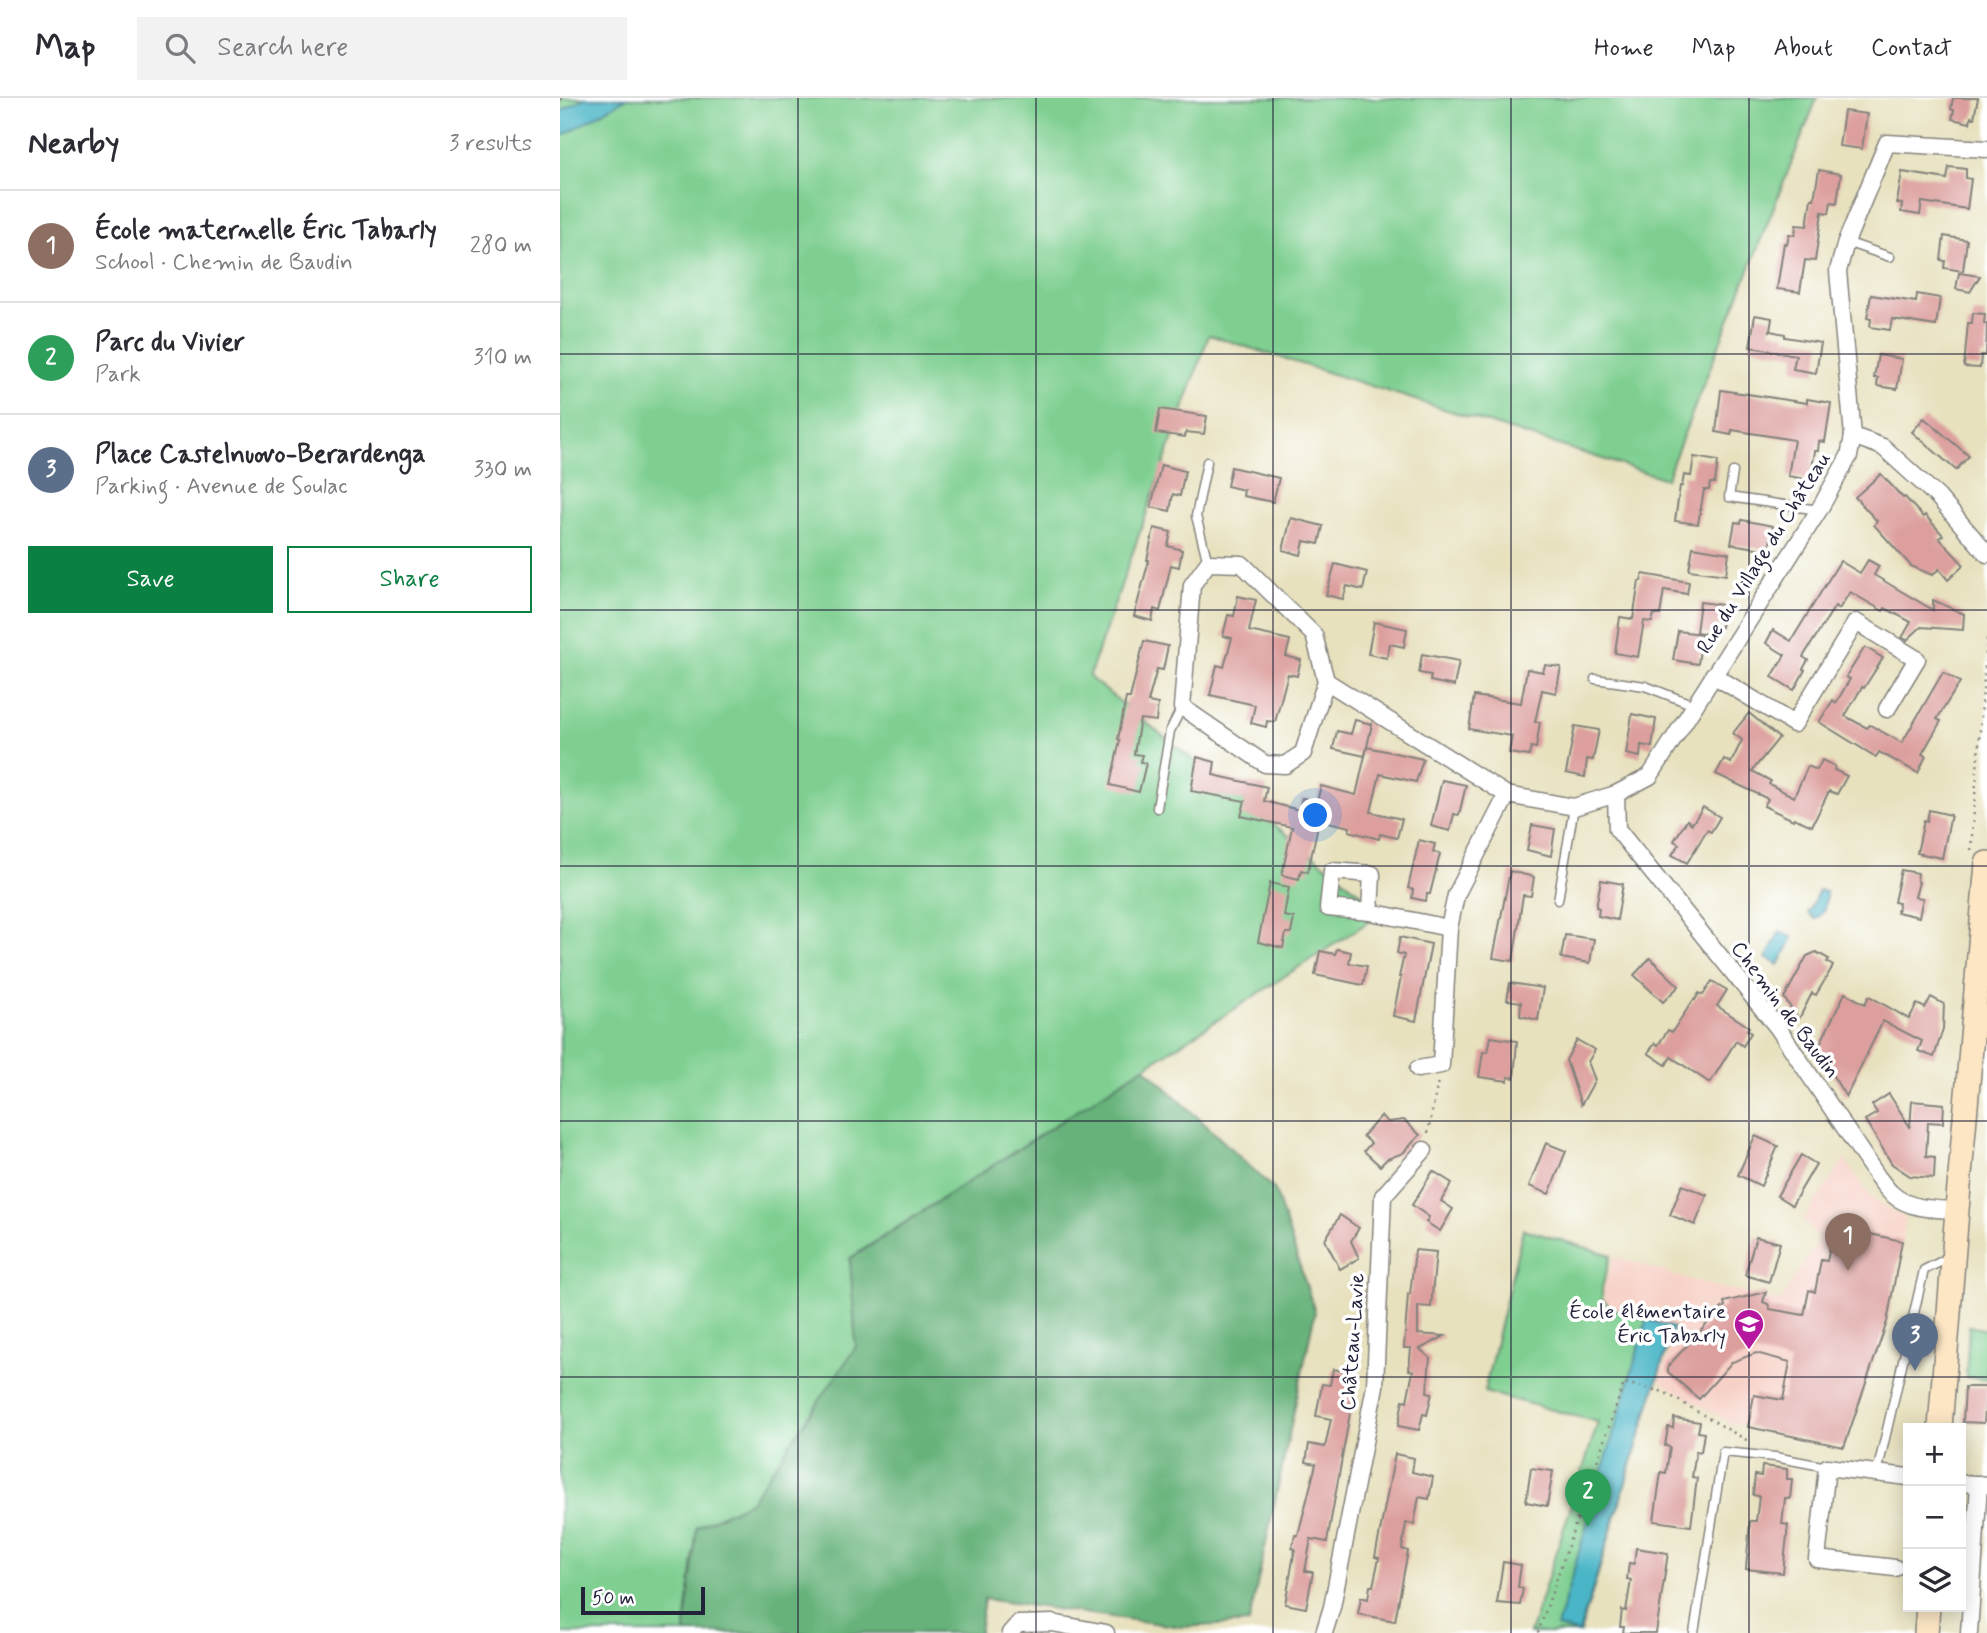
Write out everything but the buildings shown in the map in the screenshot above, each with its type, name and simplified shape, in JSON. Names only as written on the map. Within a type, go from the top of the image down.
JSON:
[{"type":"main road","points":[[1940,1423],[1987,863]]},
{"type":"main road","points":[[1926,1633],[1928,1612]]},
{"type":"street","name":"Rue du Village du Château","points":[[1326,681],[1507,795],[1574,807],[1616,794],[1650,776],[1819,510],[1849,456],[1853,436],[1838,271],[1846,242],[1887,143],[1987,149]]},
{"type":"street","points":[[1853,436],[1884,447],[1938,497],[1987,554]]},
{"type":"street","points":[[1208,563],[1242,564],[1314,635],[1326,681],[1303,752],[1285,765],[1265,764],[1182,708],[1192,585],[1208,563]]},
{"type":"street","name":"Rue du Village du Château","points":[[1713,675],[1794,724],[1856,622],[1917,659],[1887,709]]},
{"type":"street","name":"Chemin de Baudin","points":[[1616,794],[1617,829],[1778,1028],[1892,1195],[1908,1204],[1933,1210],[1957,1210]]},
{"type":"street","points":[[1418,1069],[1441,1065],[1449,928],[1456,895],[1507,795]]},
{"type":"street","points":[[1370,912],[1449,928]]},
{"type":"street","name":"Château-Lavie","points":[[1324,1633],[1332,1607],[1375,1386],[1383,1196],[1424,1150]]},
{"type":"street","points":[[1895,1568],[1817,1559],[1827,1467],[1903,1476]]},
{"type":"street","points":[[1969,1633],[1983,1484]]},
{"type":"street","points":[[1010,1633],[1018,1625],[1052,1623],[1106,1633]]},
{"type":"lane","points":[[1846,242],[1891,257]]},
{"type":"lane","points":[[1207,462],[1195,516],[1208,563]]},
{"type":"lane","points":[[1733,472],[1729,497],[1819,510]]},
{"type":"lane","points":[[1595,678],[1645,686],[1694,705]]},
{"type":"lane","points":[[1157,808],[1170,732],[1182,708]]},
{"type":"lane","points":[[1558,900],[1574,807]]},
{"type":"lane","points":[[1877,1473],[1924,1269],[1953,1256]]},
{"type":"lane","points":[[1694,1633],[1723,1452],[1775,1457],[1827,1467]]},
{"type":"path","points":[[1424,1150],[1441,1065]]},
{"type":"path","points":[[1538,1633],[1624,1383],[1664,1392],[1775,1457]]},
{"type":"shaded area","name":"École élémentaire Éric Tabarly","points":[[1845,1159],[1871,1198],[1906,1219],[1887,1322],[1844,1447],[1730,1423],[1659,1381],[1676,1327],[1612,1307],[1604,1298],[1604,1288],[1614,1257],[1705,1284],[1781,1301],[1819,1238],[1803,1220]]},
{"type":"green space","points":[[560,98],[1817,98],[1666,479],[1209,335],[1089,677],[1384,912],[850,1258],[857,1353],[750,1502],[697,1527],[686,1633],[560,1633]]},
{"type":"green space","points":[[1144,1067],[1275,1190],[1315,1312],[1249,1623],[1182,1627],[984,1599],[979,1633],[686,1633],[697,1527],[750,1502],[856,1347],[850,1259]]},
{"type":"green space","points":[[1523,1229],[1611,1255],[1602,1288],[1602,1299],[1611,1308],[1673,1328],[1580,1633],[1530,1633],[1598,1422],[1484,1392]]},
{"type":"green space","points":[[1969,1326],[1987,1330],[1987,1380],[1966,1377]]},
{"type":"water","points":[[585,98],[627,98],[560,137],[560,112]]},
{"type":"water","points":[[1819,890],[1826,892],[1826,900],[1823,911],[1815,919],[1808,913]]},
{"type":"water","points":[[1780,931],[1793,938],[1779,965],[1766,958]]},
{"type":"water","points":[[1647,1319],[1673,1328],[1579,1633],[1557,1627]]},
{"type":"place","name":"École maternelle Éric Tabarly","points":[[1848,1271]]},
{"type":"place","name":"École élémentaire Éric Tabarly","points":[[1749,1351]]},
{"type":"place","name":"Place Castelnuovo-Berardenga","points":[[1915,1371]]},
{"type":"place","name":"Parc du Vivier","points":[[1588,1527]]}]
